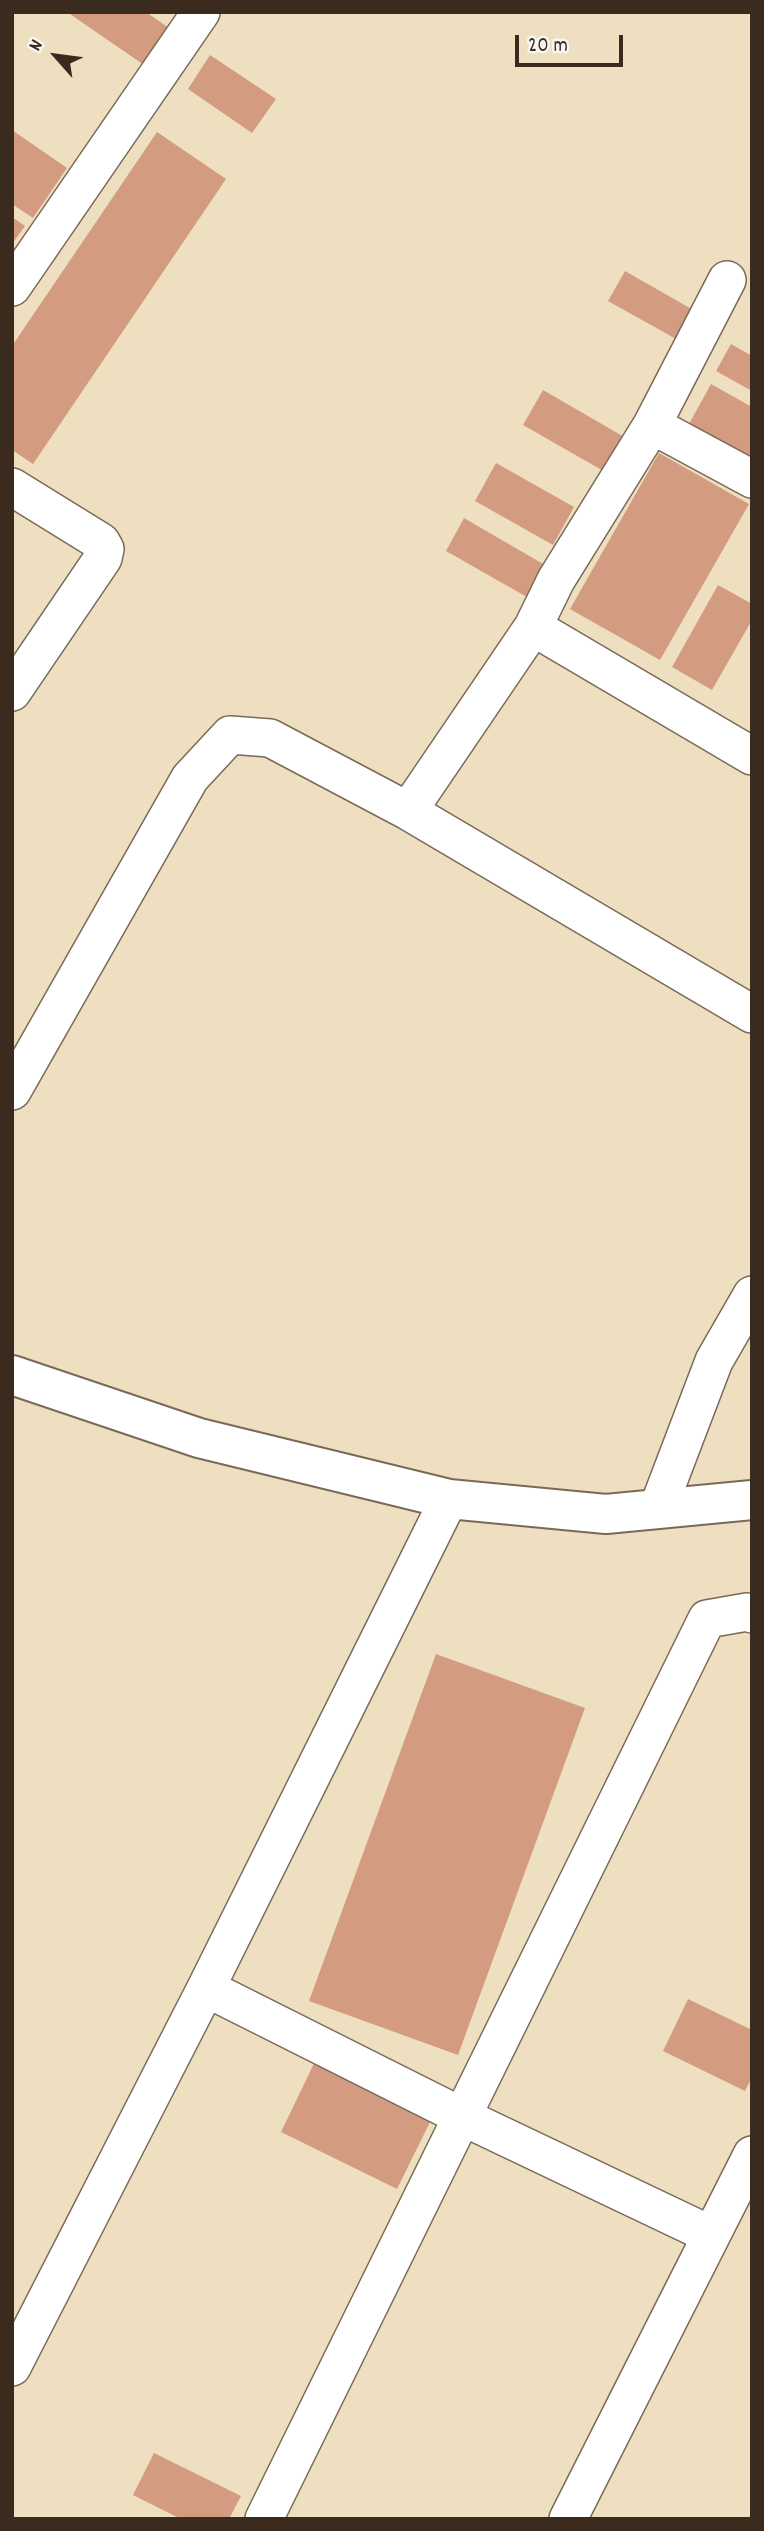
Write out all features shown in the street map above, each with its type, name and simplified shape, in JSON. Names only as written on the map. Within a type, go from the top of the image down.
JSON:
[{"type":"street","points":[[12,287],[201,12]]},
{"type":"street","points":[[408,811],[533,627],[556,580],[652,425],[727,280]]},
{"type":"street","points":[[652,425],[752,479]]},
{"type":"street","points":[[12,487],[101,542],[105,549],[103,558],[12,692]]},
{"type":"street","points":[[533,627],[752,755]]},
{"type":"street","points":[[12,1091],[190,778],[230,735],[270,738],[408,811],[752,1014]]},
{"type":"street","points":[[658,1508],[714,1361],[752,1295]]},
{"type":"street","points":[[12,1375],[199,1438],[449,1499],[606,1514],[752,1500]]},
{"type":"street","points":[[12,2367],[206,1988],[449,1499]]},
{"type":"street","points":[[264,2519],[707,1619],[747,1612],[752,1614]]},
{"type":"street","points":[[206,1988],[463,2117],[711,2235]]},
{"type":"street","points":[[568,2519],[752,2155]]},
{"type":"building","points":[[67,12],[146,12],[169,28],[144,65]]},
{"type":"building","points":[[210,55],[276,99],[252,133],[188,89]]},
{"type":"building","points":[[12,130],[67,168],[33,218],[12,204]]},
{"type":"building","points":[[157,132],[226,179],[33,464],[12,450],[12,346]]},
{"type":"building","points":[[12,217],[25,226],[12,244]]},
{"type":"building","points":[[625,271],[702,315],[685,344],[608,301]]},
{"type":"building","points":[[731,344],[752,356],[752,391],[716,371]]},
{"type":"building","points":[[711,384],[752,407],[752,460],[689,424]]},
{"type":"building","points":[[543,390],[626,438],[607,473],[523,425]]},
{"type":"building","points":[[659,453],[749,504],[660,660],[570,609]]},
{"type":"building","points":[[496,463],[574,507],[553,545],[475,501]]},
{"type":"building","points":[[464,518],[550,568],[532,600],[446,551]]},
{"type":"building","points":[[718,585],[752,604],[752,620],[712,690],[672,667]]},
{"type":"building","points":[[436,1654],[585,1708],[458,2055],[309,2001]]},
{"type":"building","points":[[688,1999],[752,2030],[752,2077],[745,2091],[663,2051]]},
{"type":"building","points":[[319,2053],[436,2110],[397,2189],[281,2132]]},
{"type":"building","points":[[154,2453],[241,2496],[229,2519],[181,2519],[133,2495]]}]
